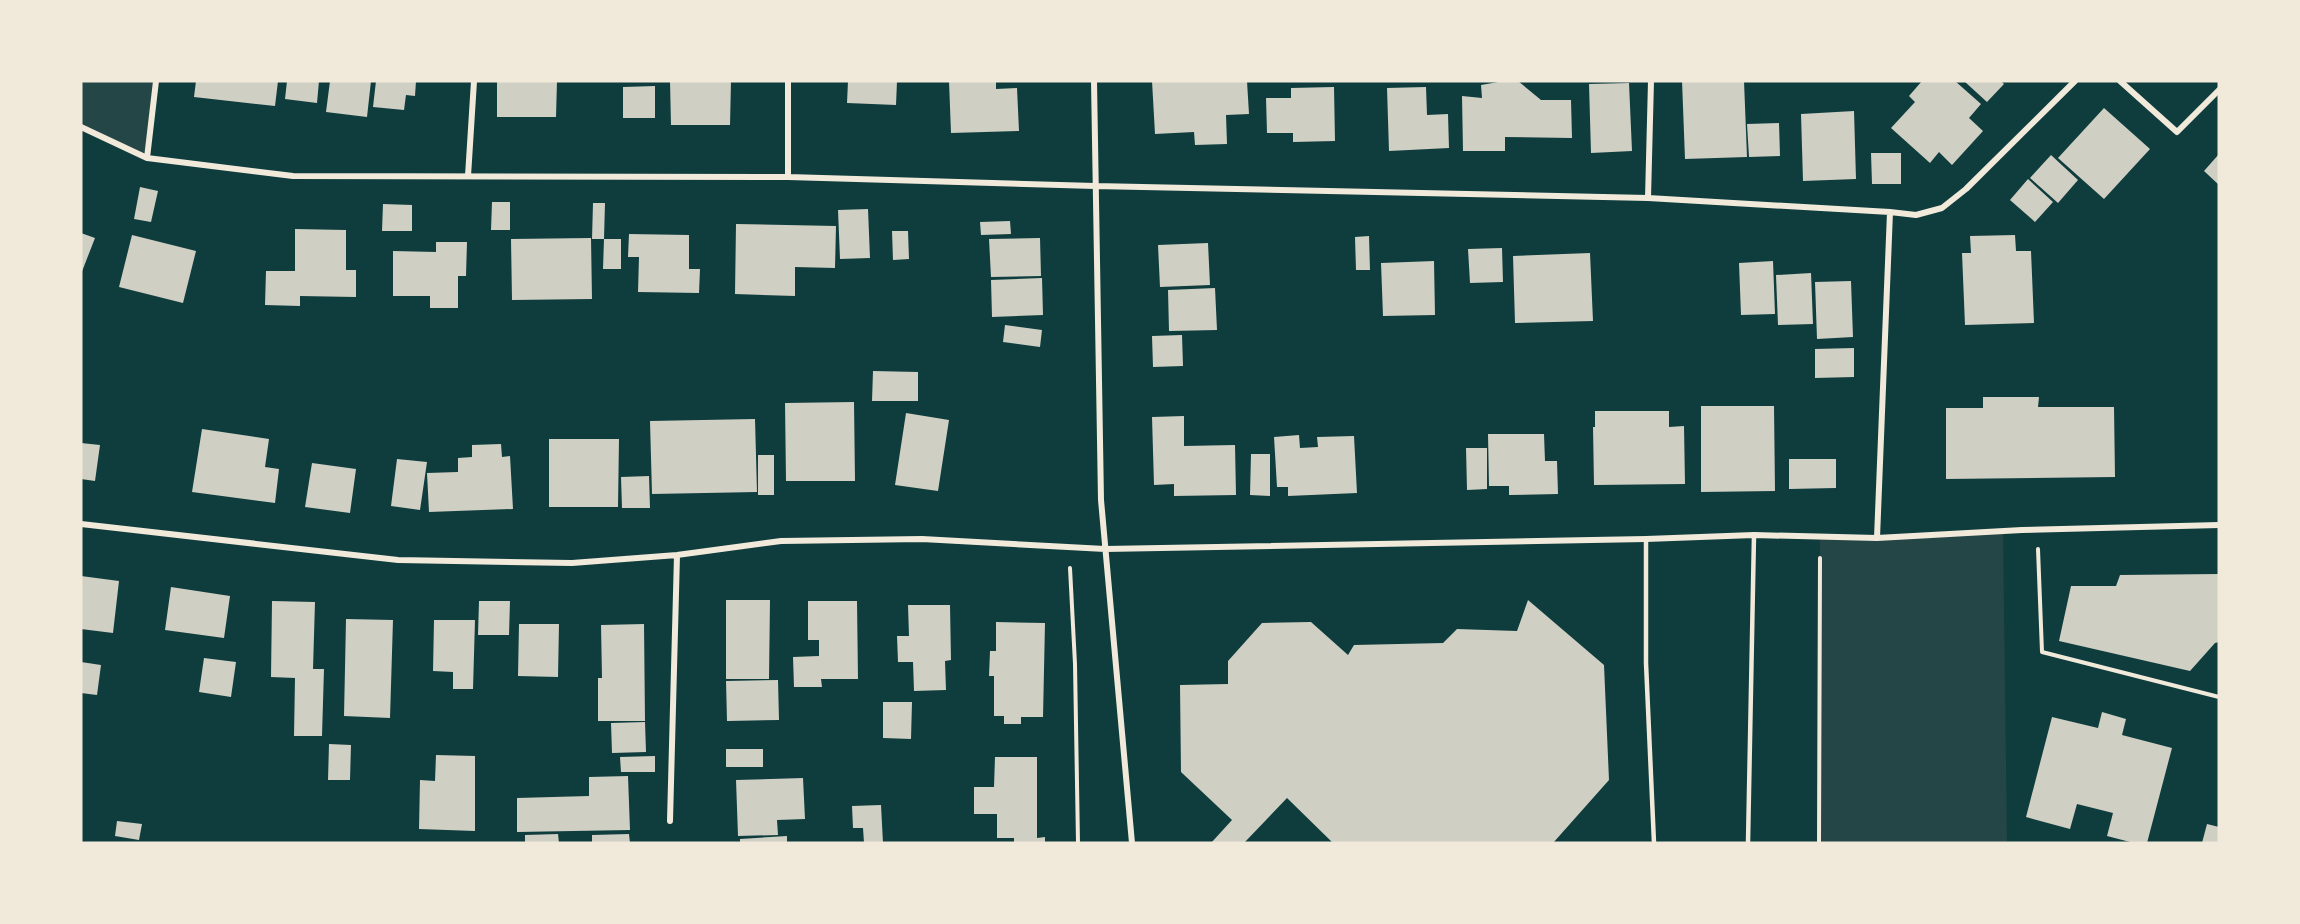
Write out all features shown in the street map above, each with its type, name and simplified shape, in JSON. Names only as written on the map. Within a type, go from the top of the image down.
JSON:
[{"type":"street","points":[[147,158],[156,81]]},
{"type":"street","points":[[468,176],[474,81]]},
{"type":"street","points":[[788,81],[788,177]]},
{"type":"street","points":[[1094,81],[1101,500],[1132,843]]},
{"type":"street","points":[[1648,198],[1651,81]]},
{"type":"street","points":[[81,127],[147,158],[293,176],[788,177],[1648,198],[1916,215],[1942,208],[1966,189],[2075,81]]},
{"type":"street","points":[[2120,81],[2177,132],[2219,90]]},
{"type":"street","points":[[1877,538],[1890,212]]},
{"type":"street","points":[[81,524],[398,560],[572,563],[677,555],[781,541],[922,539],[1105,549],[1754,535],[1877,538],[2037,530],[2219,525]]},
{"type":"street","points":[[670,821],[677,555]]},
{"type":"lane","points":[[1748,843],[1754,535]]},
{"type":"lane","points":[[1646,539],[1646,663],[1654,843]]},
{"type":"path","points":[[2037,530],[2042,652],[2219,698]]},
{"type":"path","points":[[1819,843],[1820,537]]},
{"type":"path","points":[[1069,547],[1075,664],[1078,843]]},
{"type":"shaded area","points":[[81,81],[156,81],[147,158],[81,127]]},
{"type":"shaded area","points":[[2003,531],[2007,843],[1818,843],[1820,537]]},
{"type":"building","points":[[196,81],[278,81],[275,106],[194,97]]},
{"type":"building","points":[[287,81],[319,81],[317,103],[285,99]]},
{"type":"building","points":[[330,81],[371,81],[367,117],[326,112]]},
{"type":"building","points":[[376,81],[416,81],[415,96],[406,95],[404,110],[373,107]]},
{"type":"building","points":[[497,81],[557,81],[556,117],[497,117]]},
{"type":"building","points":[[670,81],[731,81],[730,125],[671,125]]},
{"type":"building","points":[[848,81],[897,81],[896,105],[847,103]]},
{"type":"building","points":[[949,81],[996,81],[996,89],[1017,88],[1019,131],[951,133]]},
{"type":"building","points":[[1152,81],[1247,81],[1249,114],[1226,115],[1227,144],[1195,145],[1194,132],[1155,134]]},
{"type":"building","points":[[1518,81],[1541,100],[1571,100],[1572,138],[1505,137],[1505,151],[1463,151],[1462,96],[1482,98],[1481,85]]},
{"type":"building","points":[[1682,81],[1744,81],[1747,157],[1685,159]]},
{"type":"building","points":[[1922,81],[1955,81],[1981,104],[1969,118],[1983,131],[1952,165],[1939,152],[1930,163],[1891,128],[1915,102],[1909,96]]},
{"type":"building","points":[[1964,81],[2001,81],[2004,84],[1987,102]]},
{"type":"building","points":[[1629,83],[1632,151],[1591,153],[1589,84]]},
{"type":"building","points":[[655,86],[655,118],[623,118],[623,87]]},
{"type":"building","points":[[1334,87],[1335,141],[1293,142],[1293,133],[1267,133],[1266,98],[1291,98],[1291,88]]},
{"type":"building","points":[[1426,87],[1427,115],[1448,114],[1449,148],[1389,151],[1387,88]]},
{"type":"building","points":[[2104,108],[2150,149],[2104,199],[2058,158]]},
{"type":"building","points":[[1854,111],[1856,179],[1803,181],[1801,114]]},
{"type":"building","points":[[1779,123],[1780,156],[1749,157],[1747,124]]},
{"type":"building","points":[[1871,153],[1901,153],[1901,184],[1872,184]]},
{"type":"building","points":[[2219,154],[2219,185],[2204,171]]},
{"type":"building","points":[[2051,155],[2078,180],[2058,203],[2030,178]]},
{"type":"building","points":[[2028,179],[2053,202],[2035,222],[2010,200]]},
{"type":"building","points":[[140,187],[158,191],[151,222],[134,219]]},
{"type":"building","points":[[492,202],[510,202],[510,230],[491,230]]},
{"type":"building","points":[[593,203],[605,203],[604,239],[592,239]]},
{"type":"building","points":[[383,204],[412,205],[412,231],[382,231]]},
{"type":"building","points":[[868,209],[870,258],[840,259],[838,210]]},
{"type":"building","points":[[1010,221],[1011,234],[981,235],[980,222]]},
{"type":"building","points":[[736,224],[836,226],[835,268],[795,267],[795,296],[735,294]]},
{"type":"building","points":[[295,229],[346,230],[346,270],[356,270],[356,297],[300,296],[300,306],[265,305],[266,271],[295,271]]},
{"type":"building","points":[[892,231],[908,231],[909,259],[893,260]]},
{"type":"building","points":[[81,233],[95,238],[81,274]]},
{"type":"building","points":[[629,234],[689,235],[689,269],[700,269],[699,293],[638,292],[639,257],[628,257]]},
{"type":"building","points":[[132,235],[196,251],[183,303],[119,287]]},
{"type":"building","points":[[2015,235],[2016,251],[2031,251],[2034,323],[1965,325],[1962,253],[1971,253],[1970,236]]},
{"type":"building","points":[[1369,236],[1370,270],[1356,270],[1355,237]]},
{"type":"building","points":[[591,238],[592,299],[512,300],[511,239]]},
{"type":"building","points":[[1040,238],[1041,276],[991,277],[989,239]]},
{"type":"building","points":[[604,239],[621,239],[621,269],[603,269]]},
{"type":"building","points":[[436,242],[467,242],[466,276],[458,276],[458,308],[430,308],[430,296],[393,296],[393,251],[436,252]]},
{"type":"building","points":[[1208,243],[1210,285],[1160,287],[1158,245]]},
{"type":"building","points":[[1502,248],[1503,282],[1470,283],[1468,249]]},
{"type":"building","points":[[1590,253],[1593,321],[1515,323],[1513,256]]},
{"type":"building","points":[[1434,261],[1435,315],[1383,316],[1381,263]]},
{"type":"building","points":[[1773,261],[1775,314],[1741,315],[1739,263]]},
{"type":"building","points":[[1811,273],[1813,324],[1778,325],[1776,275]]},
{"type":"building","points":[[1042,278],[1043,315],[992,317],[991,280]]},
{"type":"building","points":[[1851,281],[1853,337],[1817,339],[1815,282]]},
{"type":"building","points":[[1215,288],[1217,330],[1169,331],[1168,290]]},
{"type":"building","points":[[1005,325],[1042,330],[1040,347],[1003,342]]},
{"type":"building","points":[[1182,335],[1183,366],[1153,367],[1152,336]]},
{"type":"building","points":[[1854,348],[1854,377],[1815,378],[1815,349]]},
{"type":"building","points":[[873,371],[918,372],[918,401],[872,401]]},
{"type":"building","points":[[1983,397],[2039,397],[2038,407],[2114,407],[2115,477],[1946,479],[1946,408],[1983,408]]},
{"type":"building","points":[[854,402],[855,481],[786,481],[785,403]]},
{"type":"building","points":[[1701,406],[1774,406],[1775,491],[1701,492]]},
{"type":"building","points":[[1595,411],[1669,411],[1669,427],[1684,426],[1685,484],[1594,485]]},
{"type":"building","points":[[906,413],[949,420],[938,491],[895,485]]},
{"type":"building","points":[[1184,416],[1184,446],[1235,445],[1236,495],[1174,496],[1174,484],[1154,485],[1152,417]]},
{"type":"building","points":[[755,419],[757,492],[652,494],[650,421]]},
{"type":"building","points":[[202,429],[269,439],[265,467],[279,469],[275,503],[192,492]]},
{"type":"building","points":[[1488,434],[1544,434],[1545,461],[1557,461],[1558,494],[1509,495],[1509,486],[1489,486]]},
{"type":"building","points":[[1299,435],[1300,448],[1318,447],[1317,437],[1354,436],[1357,493],[1288,496],[1288,487],[1277,487],[1274,437]]},
{"type":"building","points":[[549,439],[619,439],[618,507],[549,507]]},
{"type":"building","points":[[81,443],[100,445],[95,481],[81,479]]},
{"type":"building","points":[[501,444],[502,457],[510,456],[513,509],[429,512],[427,473],[458,472],[458,458],[472,457],[472,445]]},
{"type":"building","points":[[1466,448],[1487,448],[1487,489],[1467,490]]},
{"type":"building","points":[[1251,454],[1270,454],[1270,496],[1250,495]]},
{"type":"building","points":[[758,455],[774,455],[774,495],[758,495]]},
{"type":"building","points":[[397,459],[427,462],[420,510],[391,506]]},
{"type":"building","points":[[1789,459],[1836,459],[1836,488],[1789,489]]},
{"type":"building","points":[[312,463],[356,469],[350,513],[305,507]]},
{"type":"building","points":[[649,476],[650,508],[622,508],[621,477]]},
{"type":"building","points":[[2219,574],[2219,642],[2215,643],[2190,671],[2059,641],[2071,586],[2116,586],[2120,575]]},
{"type":"building","points":[[81,576],[119,581],[113,633],[81,629]]},
{"type":"building","points":[[171,587],[230,596],[224,638],[165,630]]},
{"type":"building","points":[[726,600],[770,600],[769,679],[726,679]]},
{"type":"building","points":[[1528,600],[1604,665],[1609,780],[1553,843],[1333,843],[1287,798],[1244,843],[1211,843],[1232,820],[1181,772],[1180,685],[1228,684],[1228,661],[1262,623],[1311,622],[1348,655],[1354,645],[1443,643],[1457,629],[1517,631]]},
{"type":"building","points":[[272,601],[315,602],[313,669],[324,669],[322,736],[294,736],[295,678],[271,677]]},
{"type":"building","points":[[479,601],[510,601],[509,635],[478,635]]},
{"type":"building","points":[[808,601],[857,601],[858,679],[821,679],[822,687],[794,687],[793,657],[819,656],[819,640],[808,640]]},
{"type":"building","points":[[908,605],[950,605],[951,660],[945,661],[946,690],[914,691],[913,662],[898,662],[897,636],[909,636]]},
{"type":"building","points":[[346,619],[393,620],[390,718],[344,716]]},
{"type":"building","points":[[434,620],[475,620],[473,689],[453,689],[453,672],[433,671]]},
{"type":"building","points":[[996,622],[1045,623],[1043,717],[1021,717],[1021,724],[1004,724],[1004,716],[994,716],[994,676],[989,676],[990,651],[996,651]]},
{"type":"building","points":[[519,624],[559,624],[558,677],[518,676]]},
{"type":"building","points":[[644,624],[645,721],[598,721],[598,678],[602,678],[601,625]]},
{"type":"building","points":[[204,658],[236,662],[231,697],[199,692]]},
{"type":"building","points":[[81,662],[101,665],[97,695],[81,693]]},
{"type":"building","points":[[778,680],[779,720],[727,721],[726,681]]},
{"type":"building","points":[[883,702],[912,702],[911,739],[883,738]]},
{"type":"building","points":[[2102,712],[2126,719],[2122,735],[2172,748],[2147,843],[2134,843],[2107,836],[2113,813],[2077,804],[2070,829],[2026,817],[2052,717],[2098,728]]},
{"type":"building","points":[[645,722],[646,752],[612,753],[611,723]]},
{"type":"building","points":[[329,744],[351,745],[350,780],[328,780]]},
{"type":"building","points":[[726,749],[763,749],[763,767],[726,767]]},
{"type":"building","points":[[436,755],[475,756],[475,831],[419,829],[420,780],[435,781]]},
{"type":"building","points":[[655,756],[655,772],[621,772],[620,757]]},
{"type":"building","points":[[995,757],[1037,757],[1037,838],[1045,837],[1045,843],[1014,843],[1014,838],[997,838],[997,814],[974,814],[974,787],[994,787]]},
{"type":"building","points":[[628,776],[630,830],[517,832],[517,798],[589,796],[589,777]]},
{"type":"building","points":[[803,778],[805,819],[777,820],[778,835],[738,836],[736,780]]},
{"type":"building","points":[[881,805],[883,843],[864,843],[863,828],[853,828],[852,806]]},
{"type":"building","points":[[117,821],[142,824],[139,840],[115,836]]},
{"type":"building","points":[[2207,824],[2219,827],[2219,843],[2202,843]]},
{"type":"building","points":[[558,834],[559,843],[525,843],[525,835]]},
{"type":"building","points":[[629,834],[630,843],[592,843],[592,835]]},
{"type":"building","points":[[787,836],[787,843],[740,843],[740,839]]}]
